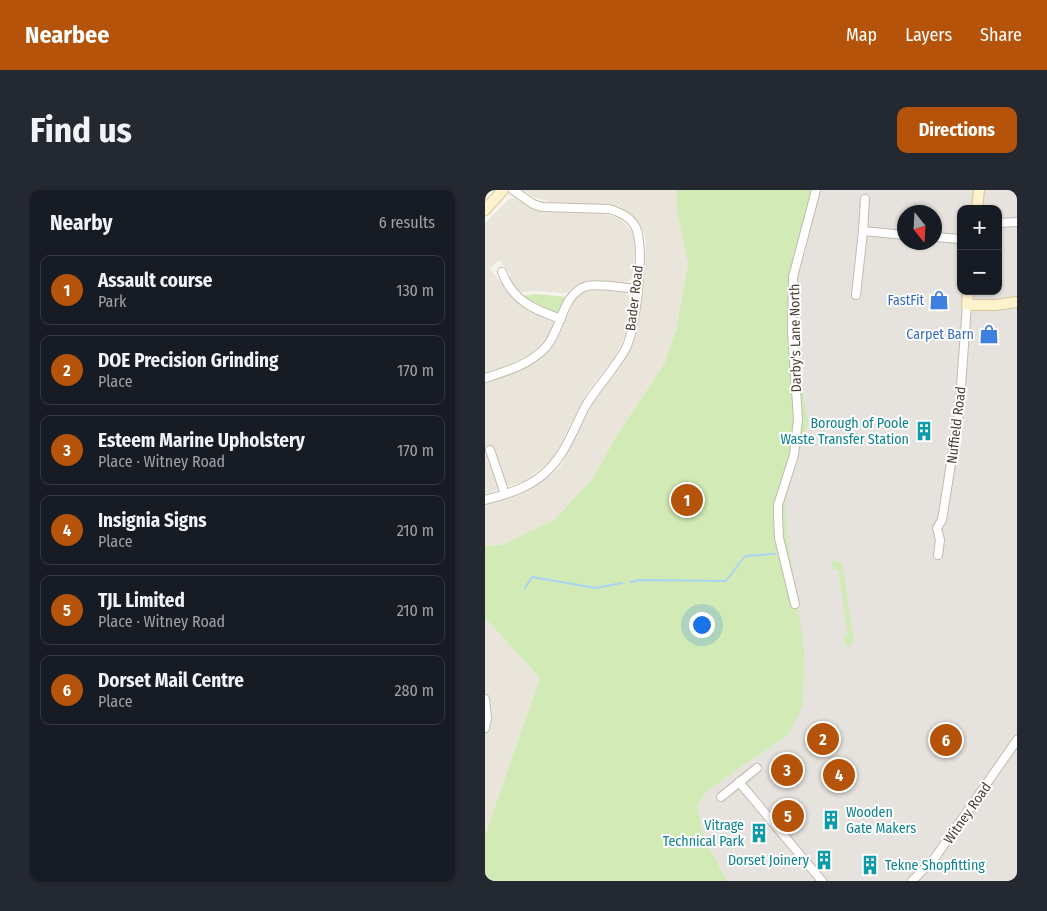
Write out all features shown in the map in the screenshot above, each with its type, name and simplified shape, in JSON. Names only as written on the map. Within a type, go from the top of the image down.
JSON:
[{"type":"street","points":[[485,210],[503,190]]},
{"type":"street","name":"Bader Road","points":[[485,500],[529,485],[549,470],[564,451],[593,394],[619,360],[627,346],[635,318],[640,247],[636,228],[627,217],[618,211],[609,209],[542,207],[533,204],[513,190]]},
{"type":"street","name":"Darby's Lane North","points":[[795,604],[779,538],[778,510],[783,488],[795,455],[798,419],[792,331],[793,277],[800,244],[816,190]]},
{"type":"street","points":[[977,205],[979,190]]},
{"type":"street","points":[[855,295],[865,199]]},
{"type":"street","points":[[1002,223],[1017,222]]},
{"type":"street","points":[[863,231],[897,234]]},
{"type":"street","points":[[942,238],[957,239]]},
{"type":"street","points":[[501,272],[506,284],[520,300],[536,310],[561,319]]},
{"type":"street","points":[[485,378],[511,370],[531,360],[545,348],[552,339],[571,296],[584,288],[589,286],[637,289]]},
{"type":"street","name":"Nuffield Road","points":[[938,555],[940,540],[937,528],[943,520],[959,414],[968,295]]},
{"type":"street","points":[[967,305],[995,305],[1017,302]]},
{"type":"street","points":[[491,450],[505,494]]},
{"type":"street","points":[[485,699],[487,716],[485,728]]},
{"type":"street","name":"Witney Road","points":[[912,881],[934,859],[1017,740]]},
{"type":"street","points":[[721,797],[757,768]]},
{"type":"street","points":[[739,782],[822,881]]},
{"type":"shaded area","points":[[523,190],[677,190],[677,212],[688,262],[676,330],[664,364],[617,435],[593,478],[554,520],[502,545],[485,546],[485,505],[531,489],[560,467],[592,405],[601,390],[618,371],[633,345],[639,322],[646,243],[638,221],[621,207],[614,205],[551,202],[533,197]]},
{"type":"shaded area","points":[[816,190],[1017,190],[1017,881],[727,881],[704,838],[697,806],[707,791],[789,734],[785,503],[789,483],[794,365],[793,291]]},
{"type":"shaded area","points":[[516,197],[536,210],[601,214],[613,216],[621,220],[634,236],[633,277],[623,283],[588,281],[579,284],[565,293],[517,292],[509,279],[511,275],[499,260],[490,269],[513,297],[529,310],[555,320],[548,337],[534,351],[509,365],[485,372],[485,223],[508,200]]},
{"type":"shaded area","points":[[591,290],[625,292],[631,298],[626,333],[614,358],[590,388],[556,453],[548,463],[524,481],[485,494],[485,382],[523,369],[545,354],[560,333],[574,299],[583,292]]},
{"type":"shaded area","points":[[485,618],[540,678],[485,835]]},
{"type":"green space","points":[[677,190],[816,190],[796,262],[794,365],[803,393],[808,421],[785,503],[787,534],[804,650],[803,705],[789,734],[707,791],[697,806],[704,838],[727,881],[485,881],[485,835],[540,678],[485,618],[485,546],[502,545],[554,520],[593,478],[617,435],[664,364],[676,330],[688,263],[677,212]]},
{"type":"green space","points":[[537,294],[567,297],[557,314],[534,305],[522,296]]},
{"type":"green space","points":[[833,560],[842,563],[854,641],[849,647],[845,644],[844,636],[848,634],[838,570],[833,570]]},
{"type":"waterway","points":[[631,582],[640,580],[726,581],[745,556],[775,554]]},
{"type":"waterway","points":[[525,588],[532,577],[596,588],[622,583]]},
{"type":"place","name":"FastFit","points":[[939,300]]},
{"type":"place","name":"Carpet Barn","points":[[989,334]]},
{"type":"place","name":"Borough of Poole Waste Transfer Station","points":[[924,431]]},
{"type":"place","name":"Assault course","points":[[687,500]]},
{"type":"place","name":"DOE Precision Grinding","points":[[823,739]]},
{"type":"place","name":"Dorset Mail Centre","points":[[946,740]]},
{"type":"place","name":"Esteem Marine Upholstery","points":[[787,770]]},
{"type":"place","name":"Insignia Signs","points":[[839,775]]},
{"type":"place","name":"TJL Limited","points":[[788,816]]},
{"type":"place","name":"Wooden Gate Makers","points":[[831,820]]},
{"type":"place","name":"Vitrage Technical Park","points":[[759,833]]},
{"type":"place","name":"Dorset Joinery","points":[[824,860]]},
{"type":"place","name":"Tekne Shopfitting","points":[[870,865]]}]
